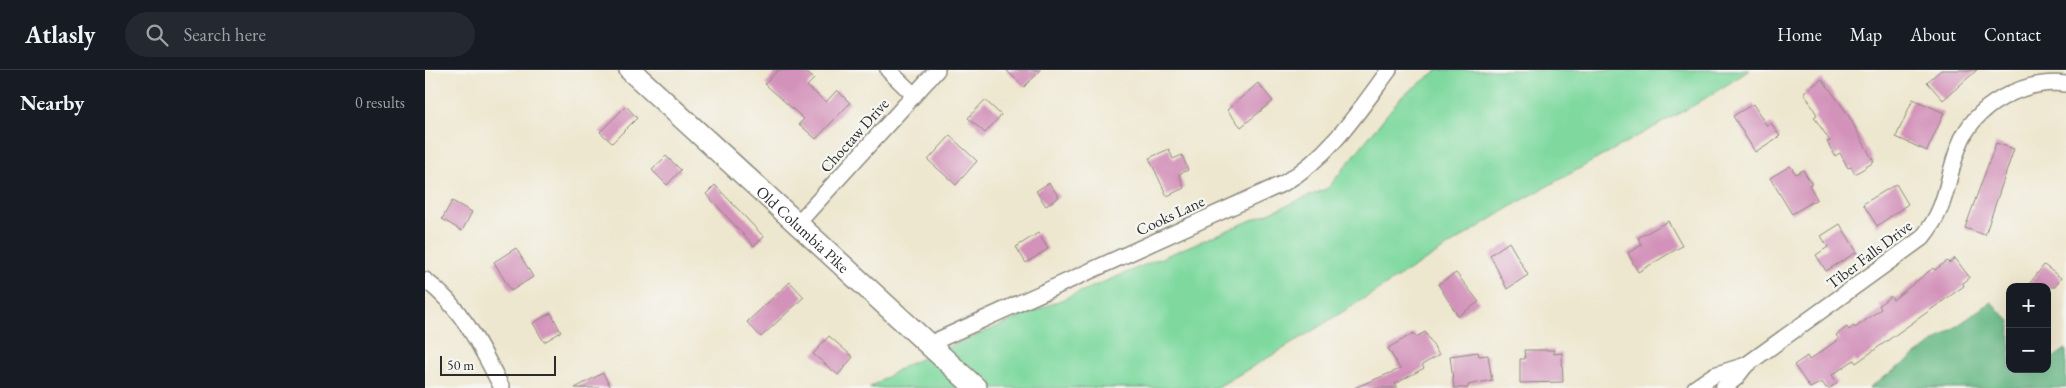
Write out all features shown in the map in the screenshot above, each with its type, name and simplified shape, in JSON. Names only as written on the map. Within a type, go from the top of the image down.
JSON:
[{"type":"street","name":"Old Columbia Pike","points":[[630,70],[976,388]]},
{"type":"street","points":[[887,70],[914,95]]},
{"type":"street","name":"Choctaw Drive","points":[[797,224],[937,70]]},
{"type":"street","name":"Cooks Lane","points":[[929,344],[1303,172],[1331,146],[1389,70]]},
{"type":"street","name":"Tiber Falls Drive","points":[[1723,388],[1736,378],[1747,365],[1906,252],[1922,238],[1932,226],[1941,209],[1959,145],[1968,130],[1990,106],[2022,89],[2041,85],[2066,84]]},
{"type":"street","points":[[425,280],[441,292],[461,314],[502,388]]},
{"type":"street","name":"Tiber Falls Drive","points":[[1695,388],[1714,375],[1747,365]]},
{"type":"green space","points":[[1438,70],[1750,70],[1696,104],[1517,203],[1288,346],[1216,388],[869,388],[906,365],[1328,188],[1401,97]]},
{"type":"green space","points":[[1991,302],[2006,317],[2006,373],[2051,373],[2051,359],[2066,349],[2066,388],[1869,388]]},
{"type":"building","points":[[778,70],[804,70],[814,79],[807,86],[826,102],[837,90],[850,103],[816,139],[799,124],[804,119],[765,84]]},
{"type":"building","points":[[1006,70],[1041,70],[1024,87]]},
{"type":"building","points":[[1941,70],[1977,70],[1943,100],[1927,82]]},
{"type":"building","points":[[1822,79],[1847,113],[1874,162],[1855,174],[1851,167],[1848,168],[1840,153],[1835,156],[1827,142],[1830,141],[1814,117],[1817,115],[1804,92]]},
{"type":"building","points":[[1258,83],[1273,101],[1241,127],[1227,110]]},
{"type":"building","points":[[1913,99],[1944,113],[1927,151],[1896,137]]},
{"type":"building","points":[[985,100],[1001,115],[985,133],[968,118]]},
{"type":"building","points":[[1753,104],[1767,126],[1771,123],[1780,136],[1755,152],[1733,116]]},
{"type":"building","points":[[626,106],[637,118],[612,143],[600,132]]},
{"type":"building","points":[[950,136],[977,161],[956,185],[928,160]]},
{"type":"building","points":[[1996,143],[2014,149],[1985,235],[1965,228]]},
{"type":"building","points":[[1169,149],[1173,159],[1182,155],[1188,170],[1179,174],[1184,188],[1167,196],[1149,158]]},
{"type":"building","points":[[666,156],[681,170],[667,185],[652,170]]},
{"type":"building","points":[[1790,166],[1796,174],[1803,170],[1812,184],[1809,185],[1817,199],[1792,214],[1770,178]]},
{"type":"building","points":[[1049,183],[1059,197],[1046,206],[1036,191]]},
{"type":"building","points":[[1896,184],[1908,204],[1877,226],[1863,204]]},
{"type":"building","points":[[715,185],[764,237],[754,246],[706,194]]},
{"type":"building","points":[[452,201],[472,212],[462,231],[442,219]]},
{"type":"building","points":[[1668,221],[1682,246],[1638,272],[1628,253],[1642,245],[1638,238]]},
{"type":"building","points":[[1840,224],[1857,252],[1826,271],[1816,255],[1828,247],[1821,236]]},
{"type":"building","points":[[1038,233],[1048,249],[1026,263],[1016,247]]},
{"type":"building","points":[[1509,242],[1528,275],[1507,289],[1490,255]]},
{"type":"building","points":[[516,248],[533,277],[511,291],[494,262]]},
{"type":"building","points":[[1955,258],[1970,278],[1963,283],[1964,286],[1856,363],[1854,360],[1832,375],[1837,383],[1830,388],[1826,388],[1822,382],[1810,388],[1794,365],[1807,356],[1809,360],[1839,339],[1836,335],[1847,327],[1849,330],[1854,326],[1855,328],[1881,309],[1879,305],[1891,296],[1893,300],[1933,268],[1935,270],[1947,261],[1949,263]]},
{"type":"building","points":[[2044,265],[2061,278],[2055,287],[2051,287],[2051,283],[2030,283]]},
{"type":"building","points":[[1456,273],[1479,302],[1458,316],[1438,284]]},
{"type":"building","points":[[790,282],[804,297],[761,337],[747,322]]},
{"type":"building","points":[[551,313],[561,332],[544,342],[533,323]]},
{"type":"building","points":[[1425,332],[1439,355],[1422,365],[1424,368],[1395,384],[1397,388],[1354,388],[1400,369],[1388,348],[1414,333],[1416,337]]},
{"type":"building","points":[[829,336],[853,357],[838,375],[813,354]]},
{"type":"building","points":[[1524,350],[1554,350],[1554,354],[1562,353],[1563,382],[1520,383],[1520,359],[1525,359]]},
{"type":"building","points":[[1478,352],[1479,356],[1488,355],[1492,380],[1468,385],[1468,388],[1454,388],[1450,356]]},
{"type":"building","points":[[603,373],[611,388],[575,388]]}]
